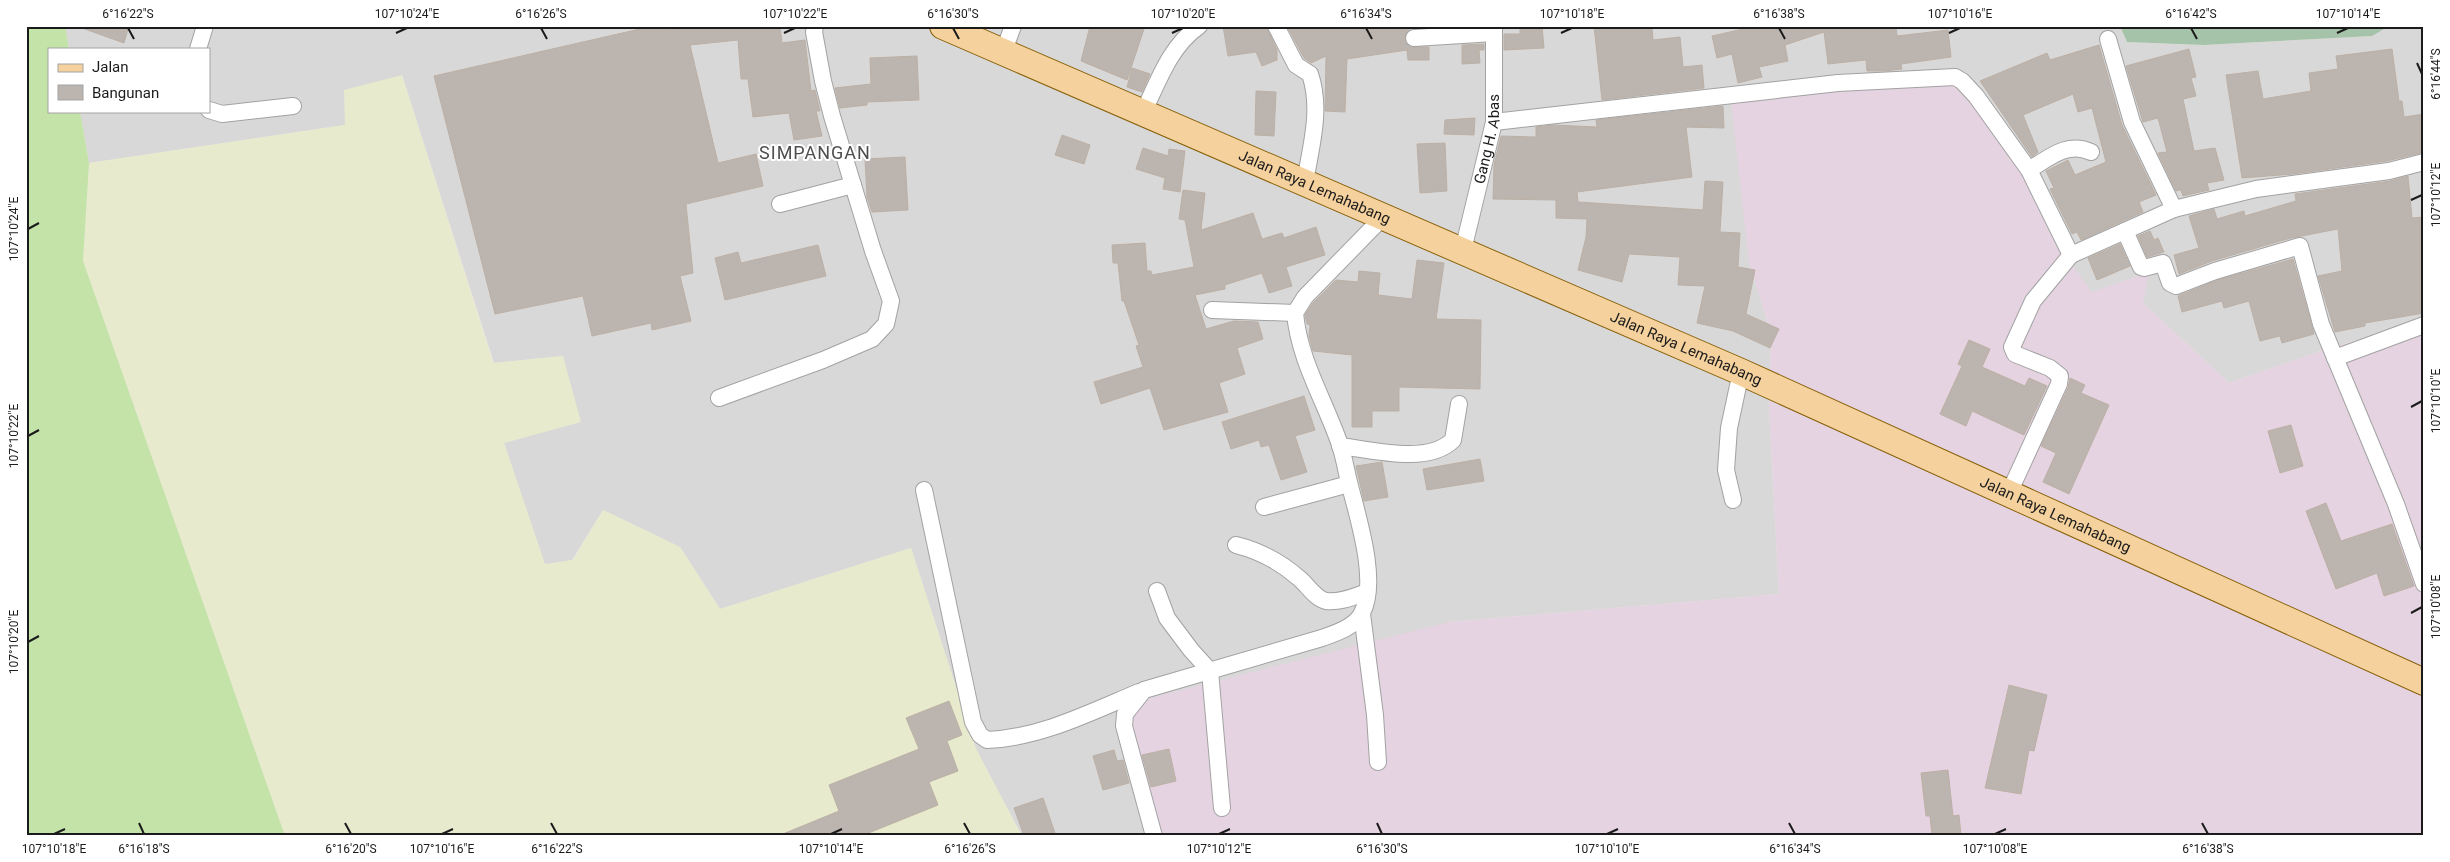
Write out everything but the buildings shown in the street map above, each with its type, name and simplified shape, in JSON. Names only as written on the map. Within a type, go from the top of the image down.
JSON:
[{"type":"main road","name":"Jalan Raya Lemahabang","points":[[942,26],[1741,372],[2424,682]]},
{"type":"street","points":[[198,48],[205,26]]},
{"type":"street","points":[[719,398],[823,360],[872,339],[886,324],[891,301],[853,185],[822,81],[814,32],[815,26]]},
{"type":"street","points":[[1003,53],[1013,26]]},
{"type":"street","points":[[1143,113],[1171,56],[1184,36],[1199,26]]},
{"type":"street","points":[[1276,26],[1296,65],[1310,74],[1316,92],[1315,124],[1305,182]]},
{"type":"street","points":[[1414,38],[1442,31],[1494,30]]},
{"type":"street","name":"Gang H. Abas","points":[[1463,250],[1494,122],[1494,30]]},
{"type":"street","points":[[2108,39],[2132,122],[2174,209]]},
{"type":"street","points":[[1494,122],[1838,82],[1955,77],[1962,81],[1976,96],[2029,170],[2071,255]]},
{"type":"street","points":[[210,110],[222,114],[293,106]]},
{"type":"street","points":[[2029,170],[2058,152],[2072,147],[2090,152]]},
{"type":"street","points":[[2009,493],[2059,384],[2060,376],[2050,368],[2015,354],[2012,347],[2033,301],[2071,255],[2174,209],[2256,189],[2389,171],[2424,162]]},
{"type":"street","points":[[780,204],[853,185]]},
{"type":"street","points":[[1378,762],[1376,715],[1362,614],[1368,592],[1361,530],[1340,446],[1300,346],[1295,312],[1305,297],[1384,216]]},
{"type":"street","points":[[2125,231],[2142,267],[2163,263],[2170,283],[2176,286],[2215,271],[2300,246],[2322,324],[2396,504],[2424,584]]},
{"type":"street","points":[[1212,310],[1295,312]]},
{"type":"street","points":[[2335,358],[2424,325]]},
{"type":"street","points":[[1733,500],[1726,470],[1729,428],[1741,372]]},
{"type":"street","points":[[1340,446],[1406,454],[1423,454],[1440,449],[1453,440],[1459,404]]},
{"type":"street","points":[[1264,507],[1349,484]]},
{"type":"street","points":[[924,490],[973,722],[980,735],[987,740],[1016,737],[1082,716],[1144,690],[1334,634],[1348,627],[1362,614]]},
{"type":"street","points":[[1236,545],[1256,550],[1281,565],[1300,578],[1324,601],[1333,602],[1368,592]]},
{"type":"street","points":[[1157,591],[1167,618],[1190,650],[1210,671],[1222,808]]},
{"type":"street","points":[[1144,690],[1125,714],[1124,726],[1154,836]]},
{"type":"shaded area","points":[[65,26],[2120,26],[2127,42],[2204,45],[2371,36],[2389,26],[2424,26],[2424,321],[2326,349],[2229,383],[2143,303],[2092,293],[2063,254],[1749,262],[1771,333],[1769,408],[1779,594],[1449,622],[1159,836],[1022,836],[976,749],[911,548],[720,609],[680,547],[603,510],[572,560],[545,565],[504,443],[563,356],[494,363],[402,75],[345,125],[89,163],[80,112],[210,112],[210,48],[69,48]]},
{"type":"shaded area","points":[[1950,81],[2027,166],[2064,254],[2092,292],[2149,272],[2143,303],[2229,383],[2326,349],[2424,321],[2424,836],[1159,836],[1127,704],[1449,622],[1779,594],[1769,408],[1771,333],[1749,262],[1730,92]]},
{"type":"green space","points":[[26,26],[65,26],[69,48],[48,48],[48,112],[80,112],[89,163],[83,261],[285,836],[26,836]]},
{"type":"green space","points":[[2120,26],[2389,26],[2372,36],[2204,45],[2127,42]]},
{"type":"green space","points":[[402,75],[493,363],[563,356],[581,422],[504,443],[545,564],[573,560],[603,510],[680,547],[720,609],[911,548],[976,749],[1022,836],[285,836],[83,261],[89,163],[345,125],[344,90]]},
{"type":"district","name":"SIMPANGAN","points":[[815,153]]}]
